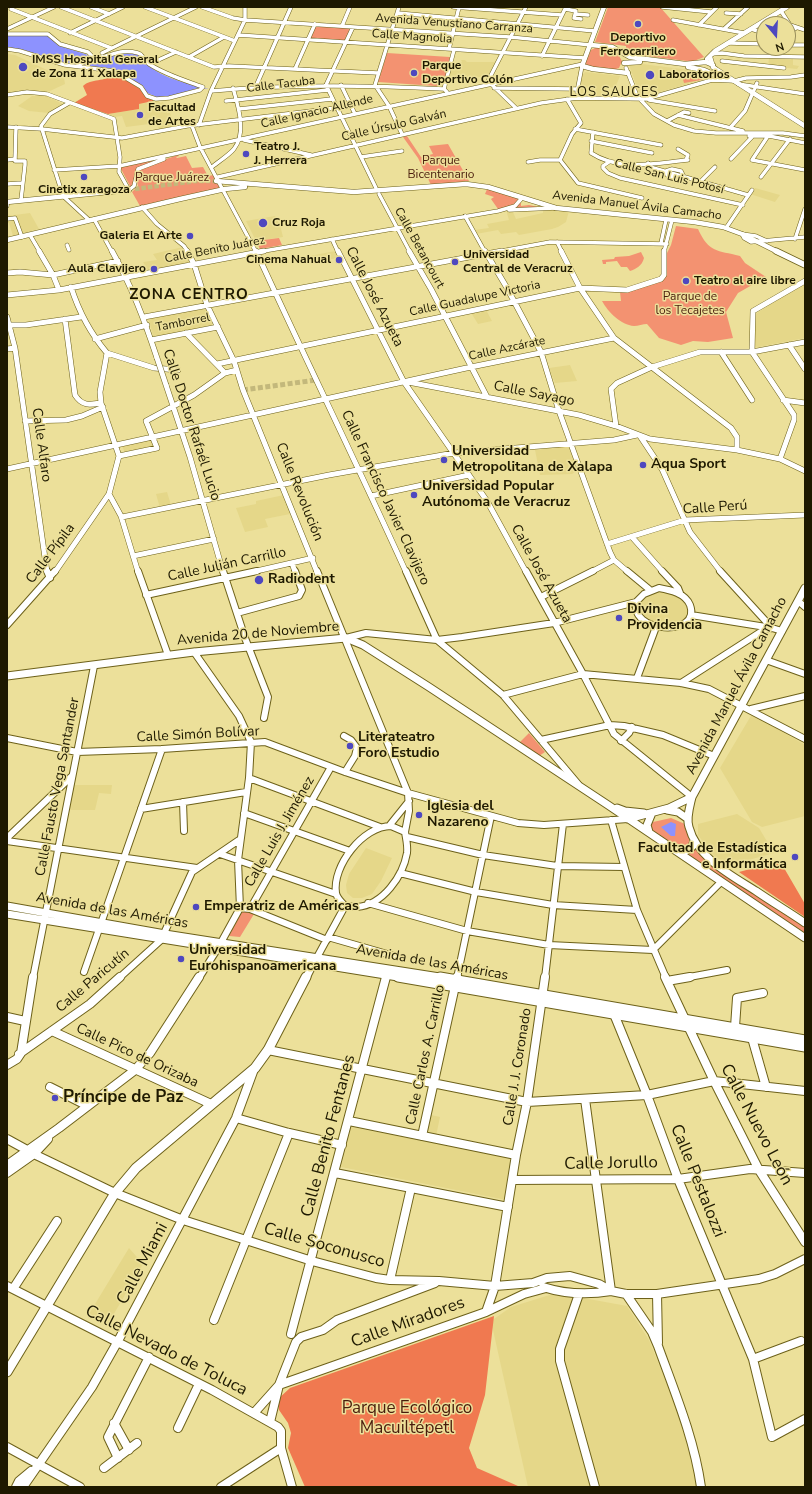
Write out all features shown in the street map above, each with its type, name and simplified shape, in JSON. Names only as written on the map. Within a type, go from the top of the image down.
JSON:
[{"type":"main road","points":[[604,7],[591,45],[582,65],[600,71],[618,70],[628,73]]},
{"type":"main road","points":[[687,67],[700,62],[787,7]]},
{"type":"main road","points":[[591,45],[612,47],[620,53],[630,57],[694,64]]},
{"type":"main road","points":[[620,53],[625,65]]},
{"type":"main road","points":[[711,55],[713,66]]},
{"type":"main road","points":[[618,70],[625,65],[636,62],[687,67],[720,74],[728,77],[805,126]]},
{"type":"main road","points":[[700,62],[706,62],[713,66],[720,74],[734,81]]},
{"type":"main road","name":"Avenida Manuel Ávila Camacho","points":[[218,180],[270,186],[354,192],[466,184],[496,188],[522,198],[556,208],[694,222],[726,228],[742,234],[805,265]]},
{"type":"main road","name":"Avenida Manuel Ávila Camacho","points":[[7,240],[142,207],[224,189],[270,186]]},
{"type":"main road","points":[[7,204],[21,200],[132,190]]},
{"type":"main road","name":"Avenida Manuel Ávila Camacho","points":[[688,819],[692,797],[805,588]]},
{"type":"main road","name":"Avenida 20 de Noviembre","points":[[7,676],[194,652],[346,638],[370,649],[649,832],[805,938]]},
{"type":"main road","name":"Avenida Manuel Ávila Camacho","points":[[628,819],[664,810],[684,803],[692,797]]},
{"type":"main road","name":"Avenida 20 de Noviembre","points":[[608,805],[625,811],[652,813]]},
{"type":"main road","points":[[664,810],[678,812],[688,819],[688,826],[694,841],[713,863],[805,923]]},
{"type":"main road","points":[[649,832],[647,825],[652,813]]},
{"type":"main road","points":[[681,854],[692,847],[694,841]]},
{"type":"main road","name":"Avenida de las Américas","points":[[7,906],[45,917]]},
{"type":"main road","name":"Avenida de las Américas","points":[[7,914],[45,917],[163,937],[388,971],[543,998],[686,1019],[805,1040]]},
{"type":"main road","points":[[7,1372],[114,1193],[136,1168],[254,1068],[268,1050],[315,960]]},
{"type":"main road","name":"Avenida de las Américas","points":[[543,998],[614,1014],[805,1047]]},
{"type":"street","points":[[9,10],[16,7]]},
{"type":"street","points":[[7,28],[54,7]]},
{"type":"street","points":[[61,7],[214,67],[223,66],[378,73]]},
{"type":"street","points":[[91,7],[109,14]]},
{"type":"street","points":[[70,33],[123,7]]},
{"type":"street","points":[[145,7],[235,41]]},
{"type":"street","points":[[78,65],[196,7]]},
{"type":"street","name":"Avenida Venustiano Carranza","points":[[202,7],[233,18],[245,20],[510,37],[591,45]]},
{"type":"street","points":[[199,125],[211,91],[245,20],[245,7]]},
{"type":"street","points":[[256,86],[291,7]]},
{"type":"street","points":[[342,26],[350,7]]},
{"type":"street","points":[[399,7],[375,85],[389,106],[402,134]]},
{"type":"street","points":[[453,7],[562,15]]},
{"type":"street","points":[[449,49],[459,7]]},
{"type":"street","points":[[516,108],[488,81],[526,7]]},
{"type":"street","points":[[662,7],[711,12]]},
{"type":"street","points":[[699,25],[717,7]]},
{"type":"street","points":[[724,29],[748,7]]},
{"type":"street","points":[[542,56],[566,8],[576,10],[574,18],[581,19]]},
{"type":"street","points":[[9,10],[111,48]]},
{"type":"street","points":[[781,11],[784,16]]},
{"type":"street","points":[[398,13],[595,31]]},
{"type":"street","points":[[726,13],[741,14]]},
{"type":"street","points":[[575,14],[588,15]]},
{"type":"street","points":[[673,20],[744,33]]},
{"type":"street","points":[[7,23],[14,25]]},
{"type":"street","points":[[295,69],[315,24]]},
{"type":"street","points":[[353,27],[327,81],[327,88],[376,188]]},
{"type":"street","points":[[796,28],[805,30]]},
{"type":"street","points":[[751,29],[756,31]]},
{"type":"street","points":[[7,34],[16,36],[48,34],[54,37],[60,45],[89,53],[92,57],[98,58],[122,51],[138,53],[141,54],[146,62],[165,74],[202,88],[168,98],[156,99],[147,96],[141,87],[114,71],[84,68],[78,65],[64,65],[20,51],[7,50]]},
{"type":"street","name":"Calle Magnolia","points":[[238,35],[585,58]]},
{"type":"street","points":[[189,57],[224,37]]},
{"type":"street","points":[[729,43],[756,44]]},
{"type":"street","points":[[444,89],[454,50]]},
{"type":"street","points":[[154,62],[176,52]]},
{"type":"street","points":[[711,55],[722,53],[744,56],[805,58]]},
{"type":"street","points":[[743,63],[744,56]]},
{"type":"street","points":[[722,61],[784,68]]},
{"type":"street","points":[[577,98],[577,89],[582,65]]},
{"type":"street","name":"Calle Ignacio Allende","points":[[54,170],[119,166],[200,147],[341,118],[354,112],[447,93],[493,86],[582,65]]},
{"type":"street","points":[[625,65],[635,92],[649,108],[667,121],[687,129],[712,134],[769,134],[805,136]]},
{"type":"street","points":[[704,70],[713,66]]},
{"type":"street","points":[[712,80],[720,74]]},
{"type":"street","points":[[728,77],[759,78],[805,75]]},
{"type":"street","points":[[642,100],[712,80],[734,81],[746,78]]},
{"type":"street","points":[[730,128],[745,111],[759,78]]},
{"type":"street","points":[[738,84],[805,94]]},
{"type":"street","points":[[211,91],[256,86],[327,88],[341,85],[375,85],[444,89],[447,93]]},
{"type":"street","points":[[341,85],[354,112]]},
{"type":"street","points":[[493,86],[577,89]]},
{"type":"street","points":[[211,164],[219,161],[235,149],[240,139],[239,109],[233,88]]},
{"type":"street","name":"Calle Tacuba","points":[[226,101],[327,88]]},
{"type":"street","points":[[7,95],[27,92],[47,94],[114,119],[120,157],[119,172],[132,190]]},
{"type":"street","points":[[621,100],[635,92]]},
{"type":"street","points":[[281,95],[284,104]]},
{"type":"street","points":[[270,96],[273,105]]},
{"type":"street","name":"Calle Úrsulo Galván","points":[[218,180],[312,155],[516,108],[577,98],[642,100]]},
{"type":"street","points":[[239,109],[332,99]]},
{"type":"street","points":[[560,160],[575,129],[581,123],[567,99]]},
{"type":"street","name":"Calle Úrsulo Galván","points":[[621,100],[637,103],[649,108]]},
{"type":"street","points":[[642,100],[715,111]]},
{"type":"street","points":[[69,103],[47,116],[41,125],[63,196],[89,220]]},
{"type":"street","points":[[279,104],[282,114]]},
{"type":"street","points":[[686,117],[692,107]]},
{"type":"street","points":[[7,127],[42,129],[122,138],[240,119],[336,108]]},
{"type":"street","points":[[667,121],[684,112],[689,113]]},
{"type":"street","points":[[678,115],[741,131],[751,130]]},
{"type":"street","points":[[796,120],[805,122]]},
{"type":"street","name":"Calle Francisco Javier Clavijero","points":[[192,126],[200,147],[211,164],[276,291],[300,347],[360,470],[437,640],[504,695],[580,787]]},
{"type":"street","points":[[15,160],[16,127]]},
{"type":"street","points":[[575,129],[659,144],[652,153],[648,163]]},
{"type":"street","points":[[593,132],[591,153],[609,162],[630,165],[687,160],[688,154],[678,149]]},
{"type":"street","points":[[769,134],[751,159],[805,170]]},
{"type":"street","points":[[731,159],[751,136],[769,134],[805,143]]},
{"type":"street","points":[[240,139],[312,155]]},
{"type":"street","points":[[761,177],[790,139]]},
{"type":"street","points":[[591,141],[652,153]]},
{"type":"street","points":[[361,157],[402,151]]},
{"type":"street","points":[[132,190],[138,169],[178,152]]},
{"type":"street","points":[[7,160],[25,161],[26,166],[22,183],[21,200]]},
{"type":"street","points":[[528,162],[540,160],[560,160]]},
{"type":"street","points":[[560,160],[578,183],[642,198]]},
{"type":"street","name":"Calle San Luis Potosí","points":[[609,162],[602,168],[608,173],[620,178],[742,205]]},
{"type":"street","points":[[648,163],[650,167],[748,196]]},
{"type":"street","points":[[700,181],[715,167]]},
{"type":"street","points":[[7,184],[22,183]]},
{"type":"street","points":[[726,228],[752,190]]},
{"type":"street","name":"Calle Betancourt","points":[[378,194],[445,316],[487,397]]},
{"type":"street","name":"Calle Benito Juárez","points":[[7,295],[59,290],[318,239],[332,238],[498,210],[515,206],[522,198]]},
{"type":"street","name":"Calle Revolución","points":[[142,207],[157,224],[184,246],[194,264],[207,305],[234,361],[236,370],[254,415],[408,792],[406,834],[407,852],[405,863],[400,873],[391,887],[368,903],[357,907],[346,906]]},
{"type":"street","name":"Calle Benito Juárez","points":[[498,210],[556,208]]},
{"type":"street","points":[[795,239],[805,209]]},
{"type":"street","points":[[466,216],[541,352],[559,411],[614,560],[650,590]]},
{"type":"street","points":[[7,219],[15,218],[22,237]]},
{"type":"street","name":"Calle Doctor Rafaél Lucio","points":[[94,219],[118,260],[144,317],[166,385],[183,430],[225,578],[248,646],[268,697],[264,718]]},
{"type":"street","points":[[661,243],[666,220]]},
{"type":"street","name":"Calle Guadalupe Victoria","points":[[218,364],[580,288],[621,291],[655,282],[661,279],[664,275],[664,252],[672,220]]},
{"type":"street","points":[[742,234],[756,236],[767,241]]},
{"type":"street","points":[[30,235],[53,276],[59,290]]},
{"type":"street","points":[[759,242],[805,237]]},
{"type":"street","name":"Calle José Azueta","points":[[332,238],[404,382],[487,500],[583,674],[614,734],[692,797]]},
{"type":"street","points":[[144,317],[276,291],[550,242],[654,245],[661,243],[667,244]]},
{"type":"street","points":[[557,242],[580,288],[614,338],[731,428],[737,437],[737,450]]},
{"type":"street","points":[[654,245],[664,252]]},
{"type":"street","points":[[7,273],[19,271],[53,276],[118,260]]},
{"type":"street","points":[[780,459],[794,420],[794,415],[752,352],[753,311],[805,281]]},
{"type":"street","points":[[71,287],[81,317],[95,339],[107,353],[154,368],[178,370]]},
{"type":"street","name":"Calle Alfaro","points":[[7,317],[15,348],[47,572],[50,578]]},
{"type":"street","points":[[9,325],[26,325],[81,317]]},
{"type":"street","points":[[65,319],[75,395],[79,402],[83,404],[102,405]]},
{"type":"street","points":[[95,339],[147,325]]},
{"type":"street","name":"Tamborrel","points":[[151,340],[218,327]]},
{"type":"street","points":[[186,333],[218,364],[225,373]]},
{"type":"street","name":"Calle Azcárate","points":[[404,382],[541,352],[614,338]]},
{"type":"street","points":[[616,426],[611,389],[616,383],[652,367],[700,352],[752,352],[805,342]]},
{"type":"street","points":[[789,345],[805,369]]},
{"type":"street","points":[[7,349],[15,348]]},
{"type":"street","points":[[721,352],[752,400]]},
{"type":"street","points":[[107,353],[100,392],[102,405],[119,456],[157,448],[146,421],[194,395],[225,373],[236,370]]},
{"type":"street","name":"Calle Sayago","points":[[7,469],[404,382],[559,411],[598,420],[659,441],[737,450],[780,459],[805,471]]},
{"type":"street","points":[[783,400],[805,403]]},
{"type":"street","points":[[25,421],[60,421],[83,417],[102,405]]},
{"type":"street","points":[[122,517],[454,453],[516,447],[572,444],[639,435],[662,469],[690,532],[710,561],[772,628]]},
{"type":"street","name":"Calle Pípila","points":[[7,625],[50,578],[102,507],[109,494],[119,456]]},
{"type":"street","points":[[371,496],[469,475]]},
{"type":"street","points":[[109,494],[114,500],[122,517],[133,556],[168,655]]},
{"type":"street","name":"Calle Perú","points":[[607,544],[685,520],[805,515]]},
{"type":"street","points":[[632,537],[678,588],[680,593]]},
{"type":"street","points":[[133,556],[214,539]]},
{"type":"street","name":"Calle Julián Carrillo","points":[[146,595],[313,558]]},
{"type":"street","points":[[541,597],[614,560]]},
{"type":"street","points":[[237,613],[298,596],[302,590],[302,585],[292,563]]},
{"type":"street","points":[[666,588],[680,593],[689,600],[692,615],[685,623],[679,626],[672,628],[656,626],[641,618],[636,610],[636,602],[639,596],[650,590],[666,588]]},
{"type":"street","points":[[798,601],[805,607]]},
{"type":"street","points":[[346,638],[366,633],[437,640],[462,637],[554,623],[636,602]]},
{"type":"street","points":[[692,615],[772,628],[782,631]]},
{"type":"street","points":[[637,678],[656,626]]},
{"type":"street","points":[[681,683],[762,630],[772,628]]},
{"type":"street","points":[[7,1173],[59,1128],[135,1070],[150,1053],[220,945],[240,908],[238,860],[239,840],[249,778],[251,742],[239,716],[194,652]]},
{"type":"street","points":[[766,660],[805,674]]},
{"type":"street","name":"Calle Fausto Vega Santander","points":[[21,1053],[25,1021],[57,849],[94,666]]},
{"type":"street","points":[[504,695],[583,674],[681,683],[709,689],[805,739]]},
{"type":"street","points":[[750,710],[805,696]]},
{"type":"street","points":[[542,740],[610,725],[632,727],[660,734],[714,756]]},
{"type":"street","points":[[621,741],[629,733],[632,727]]},
{"type":"street","points":[[344,736],[354,740],[357,745],[357,751],[346,772]]},
{"type":"street","name":"Calle Simón Bolívar","points":[[8,740],[77,752],[162,749],[265,742],[331,767],[408,792],[491,816],[531,825],[628,819]]},
{"type":"street","points":[[84,972],[162,749]]},
{"type":"street","name":"Calle Luis J. Jiménez","points":[[250,909],[331,767]]},
{"type":"street","points":[[7,840],[72,776]]},
{"type":"street","points":[[249,778],[380,827]]},
{"type":"street","points":[[141,809],[246,792]]},
{"type":"street","points":[[389,826],[408,801]]},
{"type":"street","points":[[183,802],[184,830]]},
{"type":"street","points":[[244,813],[350,851]]},
{"type":"street","name":"Calle Carlos A. Carrillo","points":[[422,1136],[476,892],[491,816]]},
{"type":"street","name":"Calle Nuevo León","points":[[611,820],[637,910],[667,981],[714,1081],[759,1170],[805,1242]]},
{"type":"street","name":"Calle J. J. Coronado","points":[[486,1312],[495,1286],[516,1156],[527,1102],[543,998],[562,824]]},
{"type":"street","points":[[336,894],[336,880],[342,864],[350,851],[367,834],[380,827],[389,826],[398,827],[406,834],[483,856],[557,866],[624,867]]},
{"type":"street","points":[[7,840],[123,859],[197,868]]},
{"type":"street","points":[[163,937],[192,872],[239,840]]},
{"type":"street","points":[[220,854],[336,894],[346,906],[315,960]]},
{"type":"street","points":[[400,873],[476,892],[553,905],[637,910]]},
{"type":"street","points":[[368,903],[467,931],[549,945],[653,950],[721,882]]},
{"type":"street","points":[[240,908],[250,909],[327,938],[394,956]]},
{"type":"street","name":"Calle Paricutín","points":[[7,1060],[21,1053],[90,1004],[163,937]]},
{"type":"street","points":[[667,981],[727,970]]},
{"type":"street","name":"Calle Benito Fentanes","points":[[291,1334],[312,1261],[388,971]]},
{"type":"street","points":[[735,1028],[737,998],[763,993]]},
{"type":"street","name":"Calle Pestalozzi","points":[[614,1014],[647,1095],[678,1179],[752,1359],[772,1437],[805,1419]]},
{"type":"street","points":[[7,1017],[25,1021]]},
{"type":"street","name":"Calle Pico de Orizaba","points":[[52,1031],[212,1104]]},
{"type":"street","points":[[752,1038],[766,1087]]},
{"type":"street","points":[[268,1050],[527,1102],[647,1095],[714,1081],[805,1091]]},
{"type":"street","name":"Calle Paricutín","points":[[7,1065],[17,1059],[21,1053]]},
{"type":"street","name":"Calle Miami","points":[[23,1487],[92,1387],[118,1342],[236,1118],[254,1068]]},
{"type":"street","points":[[50,1087],[88,1106]]},
{"type":"street","points":[[585,1099],[611,1291]]},
{"type":"street","points":[[236,1118],[289,1133],[342,1145]]},
{"type":"street","points":[[349,1121],[516,1156]]},
{"type":"street","points":[[214,1320],[289,1133]]},
{"type":"street","name":"Calle Soconusco","points":[[7,1139],[30,1152],[114,1193],[182,1220],[312,1261],[390,1280],[495,1286],[533,1283],[547,1278],[570,1276],[599,1284],[611,1291],[626,1294],[657,1294],[759,1279],[775,1274],[805,1259]]},
{"type":"street","points":[[7,1165],[30,1152]]},
{"type":"street","name":"Calle Jorullo","points":[[512,1180],[678,1179],[750,1169],[805,1173]]},
{"type":"street","points":[[335,1173],[508,1207]]},
{"type":"street","points":[[390,1280],[411,1188]]},
{"type":"street","points":[[10,1288],[57,1221]]},
{"type":"street","points":[[292,1487],[281,1448],[281,1431],[270,1422],[279,1385],[296,1342],[301,1337],[323,1330],[337,1320],[439,1282]]},
{"type":"street","name":"Calle Soconusco","points":[[533,1283],[546,1288],[579,1294],[611,1291]]},
{"type":"street","name":"Calle Nevado de Toluca","points":[[10,1288],[118,1342],[270,1422]]},
{"type":"street","name":"Calle Miradores","points":[[254,1413],[279,1385],[486,1312],[524,1294],[546,1288]]},
{"type":"street","points":[[579,1294],[560,1349],[560,1361],[595,1487]]},
{"type":"street","points":[[626,1294],[652,1332],[658,1346],[691,1434],[696,1452],[701,1487]]},
{"type":"street","points":[[657,1294],[658,1346]]},
{"type":"street","points":[[752,1359],[801,1341]]},
{"type":"street","points":[[118,1458],[108,1437],[148,1358]]},
{"type":"street","points":[[178,1428],[199,1384]]},
{"type":"street","points":[[114,1424],[129,1450]]},
{"type":"street","points":[[104,1468],[137,1443]]},
{"type":"street","points":[[7,1447],[80,1487]]},
{"type":"street","points":[[221,1487],[281,1448]]},
{"type":"street","name":"Calle Miami","points":[[16,1487],[19,1481],[40,1464]]},
{"type":"shaded area","name":"IMSS Hospital General de Zona 11 Xalapa","points":[[7,54],[15,55],[64,78],[65,84],[50,91],[7,94]]},
{"type":"shaded area","points":[[769,58],[793,58],[793,65],[799,66],[797,69],[768,66]]},
{"type":"shaded area","points":[[461,60],[465,60],[467,62],[495,62],[488,76],[448,81],[452,64],[462,62]]},
{"type":"shaded area","points":[[634,63],[706,72],[712,77],[642,97],[640,96],[629,65]]},
{"type":"shaded area","points":[[585,72],[620,76],[615,88],[606,87],[603,96],[579,94],[579,85]]},
{"type":"shaded area","points":[[32,96],[46,96],[63,104],[49,113],[29,111],[18,106]]},
{"type":"shaded area","name":"Facultad de Artes","points":[[159,101],[160,103],[163,102],[167,113],[170,113],[176,127],[159,130],[157,123],[126,127],[122,116],[115,117],[108,114],[139,109],[139,104]]},
{"type":"shaded area","points":[[755,188],[780,195],[775,202],[750,194]]},
{"type":"shaded area","points":[[543,209],[569,211],[566,222],[552,229],[519,235],[516,232],[501,234],[498,230],[476,234],[474,230],[489,228],[487,224],[509,220],[506,210],[512,210],[516,219],[543,213]]},
{"type":"shaded area","points":[[30,213],[39,229],[13,236],[9,223],[7,223],[7,216]]},
{"type":"shaded area","points":[[275,216],[280,225],[283,237],[256,241],[246,221]]},
{"type":"shaded area","points":[[183,247],[191,263],[148,271],[143,262],[157,260],[153,254]]},
{"type":"shaded area","points":[[335,251],[338,258],[309,263],[305,257]]},
{"type":"shaded area","points":[[805,282],[805,338],[753,348],[754,315]]},
{"type":"shaded area","points":[[205,308],[213,326],[154,338],[148,318]]},
{"type":"shaded area","points":[[485,308],[492,321],[478,324],[470,311]]},
{"type":"shaded area","points":[[570,365],[577,381],[555,383],[549,368]]},
{"type":"shaded area","points":[[153,438],[156,447],[125,454],[122,445]]},
{"type":"shaded area","points":[[570,445],[579,470],[572,474],[540,475],[535,450]]},
{"type":"shaded area","points":[[167,492],[171,505],[160,508],[156,494]]},
{"type":"shaded area","points":[[284,495],[290,514],[265,519],[268,527],[245,532],[236,508],[256,504],[256,501]]},
{"type":"shaded area","points":[[653,590],[673,591],[688,602],[689,616],[684,622],[675,626],[655,625],[640,614],[639,600]]},
{"type":"shaded area","points":[[752,714],[805,745],[805,816],[762,827],[752,822],[720,768]]},
{"type":"shaded area","points":[[72,785],[112,785],[111,794],[99,793],[95,810],[68,810]]},
{"type":"shaded area","points":[[737,814],[759,828],[774,853],[727,866],[711,853],[698,835],[698,824]]},
{"type":"shaded area","points":[[366,848],[392,858],[381,881],[372,894],[362,898],[353,898],[347,893],[346,885],[349,874]]},
{"type":"shaded area","points":[[431,1115],[440,1117],[436,1136],[427,1135]]},
{"type":"shaded area","points":[[351,1127],[513,1158],[506,1200],[341,1167]]},
{"type":"shaded area","points":[[129,1248],[143,1264],[108,1324],[89,1314]]},
{"type":"shaded area","points":[[556,1293],[627,1306],[649,1340],[685,1429],[697,1487],[528,1487],[491,1321],[511,1307]]},
{"type":"green space","name":"Deportivo Ferrocarrilero","points":[[608,7],[660,7],[704,57],[694,61],[687,61],[630,54],[626,51],[626,46],[595,42]]},
{"type":"green space","points":[[315,24],[353,27],[345,43],[308,40]]},
{"type":"green space","points":[[597,47],[607,47],[616,51],[622,61],[619,68],[613,70],[586,66],[585,64],[591,50]]},
{"type":"green space","name":"Parque Deportivo Colón","points":[[387,53],[450,57],[444,83],[436,86],[378,82]]},
{"type":"green space","points":[[681,72],[701,73],[707,77],[701,80],[684,83]]},
{"type":"green space","points":[[115,73],[140,89],[145,96],[153,99],[153,101],[139,104],[139,109],[108,114],[74,103],[87,95],[83,86],[90,82],[107,78]]},
{"type":"green space","name":"Parque Bicentenario","points":[[407,136],[421,157],[433,154],[429,146],[448,144],[469,181],[431,185],[418,158],[403,137]]},
{"type":"green space","name":"Parque Juárez","points":[[178,155],[179,156],[176,157],[177,158],[186,156],[192,168],[203,167],[208,176],[214,175],[221,188],[140,206],[132,192],[138,186],[138,170]]},
{"type":"green space","points":[[170,156],[139,168],[134,185],[131,188],[120,167]]},
{"type":"green space","points":[[488,187],[522,198],[517,205],[521,203],[521,206],[529,205],[547,209],[498,209],[491,199],[494,197],[485,194]]},
{"type":"green space","name":"Parque de los Tecajetes","points":[[676,226],[698,229],[710,247],[740,256],[745,263],[766,277],[738,293],[726,312],[733,338],[708,342],[693,341],[681,345],[659,338],[647,324],[634,326],[620,321],[611,313],[602,301],[621,301],[620,292],[665,277],[667,272],[667,253],[671,245]]},
{"type":"green space","points":[[279,238],[282,245],[260,249],[256,241]]},
{"type":"green space","points":[[641,252],[644,258],[642,263],[637,268],[630,271],[627,267],[621,267],[617,261],[606,262],[606,264],[603,264],[602,260],[629,256]]},
{"type":"green space","points":[[529,733],[545,752],[539,756],[519,743]]},
{"type":"green space","points":[[671,818],[685,824],[690,842],[687,847],[680,849],[651,831],[649,827],[653,822]]},
{"type":"green space","points":[[695,846],[718,869],[805,927],[805,935],[685,855]]},
{"type":"green space","points":[[780,861],[805,904],[805,917],[739,872]]},
{"type":"green space","points":[[242,911],[254,914],[240,937],[229,936]]},
{"type":"green space","name":"Parque Ecológico Macuiltépetl","points":[[494,1316],[485,1395],[469,1448],[477,1468],[518,1486],[525,1487],[305,1487],[288,1448],[291,1433],[288,1423],[279,1410],[278,1399],[290,1388]]},
{"type":"water","points":[[46,35],[54,40],[58,45],[91,56],[76,64],[67,64],[24,50],[7,47],[7,36]]},
{"type":"water","points":[[121,52],[140,54],[145,62],[152,68],[170,78],[209,89],[198,88],[175,96],[157,97],[147,93],[143,86],[114,69],[83,65],[93,59],[99,60],[98,59]]},
{"type":"water","points":[[671,822],[676,824],[675,836],[671,836],[661,827]]},
{"type":"tunnel","points":[[135,189],[196,181],[216,181]]},
{"type":"tunnel","points":[[243,390],[316,380]]},
{"type":"place","name":"Deportivo Ferrocarrilero","points":[[638,24]]},
{"type":"place","name":"IMSS Hospital General de Zona 11 Xalapa","points":[[23,67]]},
{"type":"place","name":"Parque Deportivo Colón","points":[[414,73]]},
{"type":"place","name":"Laboratorios","points":[[650,75]]},
{"type":"place","name":"Facultad de Artes","points":[[140,115]]},
{"type":"place","name":"Teatro J. J. Herrera","points":[[246,154]]},
{"type":"place","name":"Cinetix zaragoza","points":[[84,177]]},
{"type":"place","name":"Cruz Roja","points":[[263,223]]},
{"type":"place","name":"Galeria El Arte","points":[[190,236]]},
{"type":"place","name":"Cinema Nahual","points":[[339,260]]},
{"type":"place","name":"Universidad Central de Veracruz","points":[[455,262]]},
{"type":"place","name":"Aula Clavijero","points":[[154,269]]},
{"type":"place","name":"Teatro al aire libre","points":[[686,281]]},
{"type":"place","name":"Universidad Metropolitana de Xalapa","points":[[444,460]]},
{"type":"place","name":"Aqua Sport","points":[[643,465]]},
{"type":"place","name":"Universidad Popular Autónoma de Veracruz","points":[[414,495]]},
{"type":"place","name":"Radiodent","points":[[259,580]]},
{"type":"place","name":"Divina Providencia","points":[[619,618]]},
{"type":"place","name":"Literateatro Foro Estudio","points":[[350,746]]},
{"type":"place","name":"Iglesia del Nazareno","points":[[419,815]]},
{"type":"place","name":"Facultad de Estadística e Informática","points":[[795,857]]},
{"type":"place","name":"Emperatriz de Américas","points":[[196,907]]},
{"type":"place","name":"Universidad Eurohispanoamericana","points":[[181,959]]},
{"type":"place","name":"Príncipe de Paz","points":[[55,1098]]},
{"type":"district","name":"LOS SAUCES","points":[[614,93]]},
{"type":"district","name":"ZONA CENTRO","points":[[189,295]]}]
